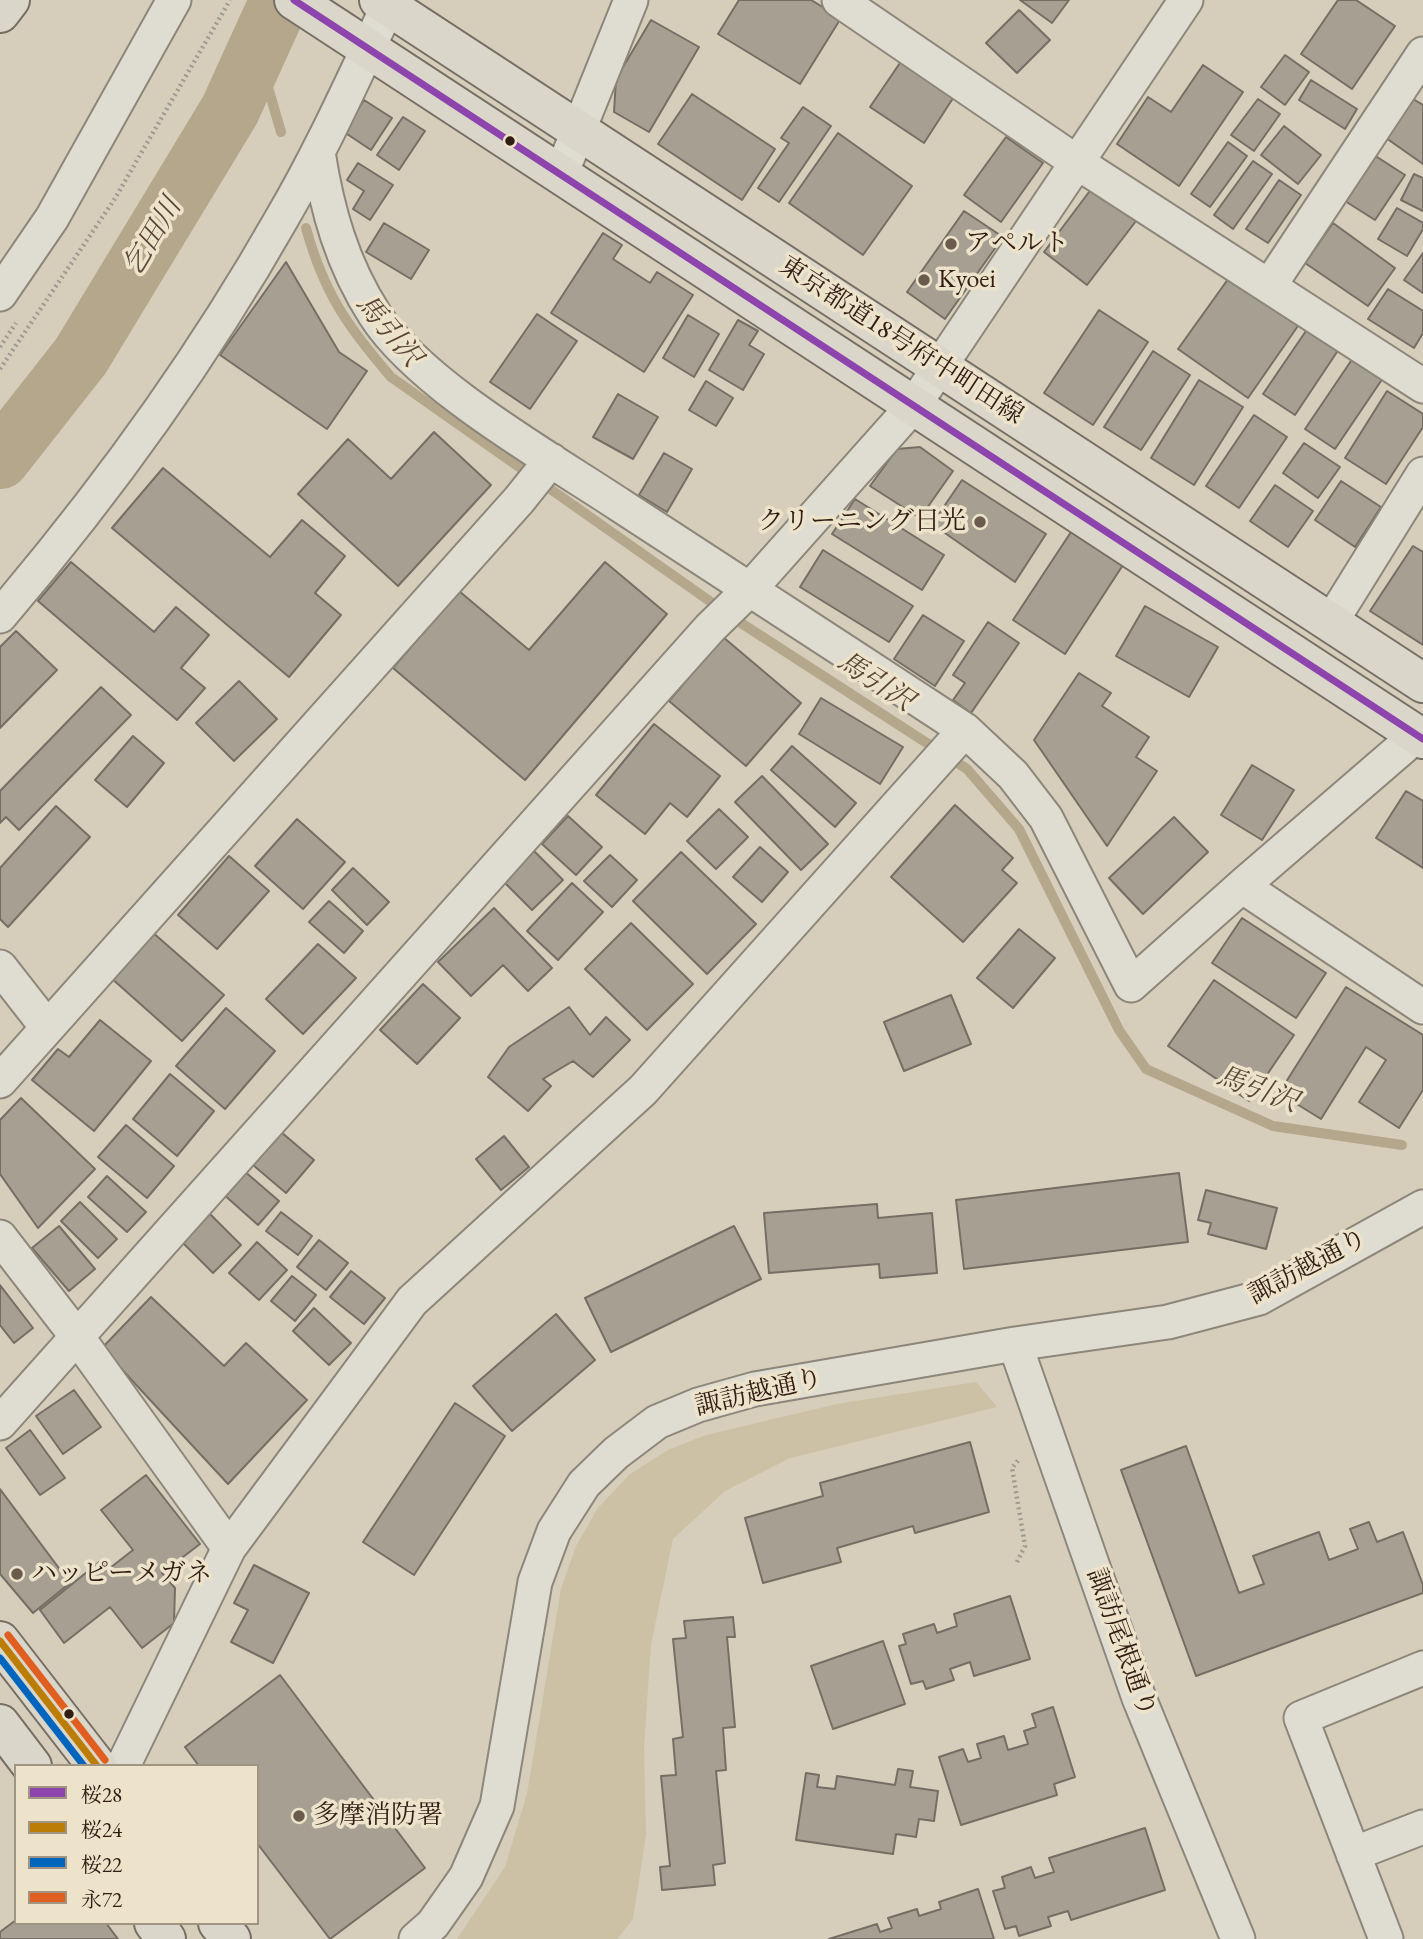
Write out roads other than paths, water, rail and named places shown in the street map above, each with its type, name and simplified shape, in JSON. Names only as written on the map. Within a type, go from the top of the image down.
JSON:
[{"type":"main road","points":[[0,13],[10,0]]},
{"type":"main road","name":"東京都道18号府中町田線","points":[[294,0],[1420,737]]},
{"type":"main road","name":"東京都道18号府中町田線","points":[[386,2],[1423,683]]},
{"type":"main road","points":[[0,1641],[95,1764]]},
{"type":"main road","points":[[0,1724],[30,1764]]},
{"type":"main road","points":[[220,1925],[231,1939]]},
{"type":"street","points":[[0,294],[52,218],[174,0]]},
{"type":"street","points":[[561,174],[631,0]]},
{"type":"street","points":[[839,0],[882,12],[1078,163],[1423,386]]},
{"type":"street","points":[[0,1423],[710,628],[914,405],[1186,0]]},
{"type":"street","points":[[0,616],[77,522],[197,355],[282,218],[318,152],[359,42],[386,2]]},
{"type":"street","points":[[1270,285],[1423,54]]},
{"type":"street","points":[[318,152],[328,211],[341,250],[376,317],[407,352],[450,390],[548,464],[960,735],[1013,775],[1046,818],[1132,985],[1242,887],[1420,737]]},
{"type":"street","points":[[0,1081],[519,500],[548,464]]},
{"type":"street","points":[[1331,622],[1423,474]]},
{"type":"street","points":[[124,1764],[229,1548],[412,1301],[643,1090],[960,735]]},
{"type":"street","points":[[1242,887],[1423,1007]]},
{"type":"street","points":[[0,967],[47,1027]]},
{"type":"street","name":"諏訪越通り","points":[[416,1939],[433,1924],[466,1877],[497,1806],[535,1581],[554,1531],[584,1483],[616,1452],[657,1422],[698,1405],[755,1389],[1015,1344],[1168,1322],[1259,1298],[1423,1207]]},
{"type":"street","points":[[0,1237],[78,1338],[229,1548]]},
{"type":"street","name":"諏訪尾根通り","points":[[1015,1344],[1139,1698],[1238,1939]]},
{"type":"street","points":[[1386,1939],[1301,1717],[1423,1668]]},
{"type":"street","points":[[1353,1854],[1423,1827]]},
{"type":"waterway","name":"乞田川","points":[[0,459],[81,356],[230,110],[280,0]]},
{"type":"waterway","name":"馬引沢","points":[[258,53],[281,132]]},
{"type":"waterway","name":"馬引沢","points":[[306,228],[321,272],[339,308],[391,377],[738,621],[967,769],[1019,829],[1119,1030],[1146,1069],[1273,1126],[1402,1145]]},
{"type":"place","name":"アペルト","points":[[951,244]]},
{"type":"place","name":"Kyoei","points":[[924,280]]},
{"type":"place","name":"クリーニング日光","points":[[980,522]]},
{"type":"place","name":"ハッピーメガネ","points":[[17,1574]]},
{"type":"place","name":"多摩消防署","points":[[299,1816]]}]
